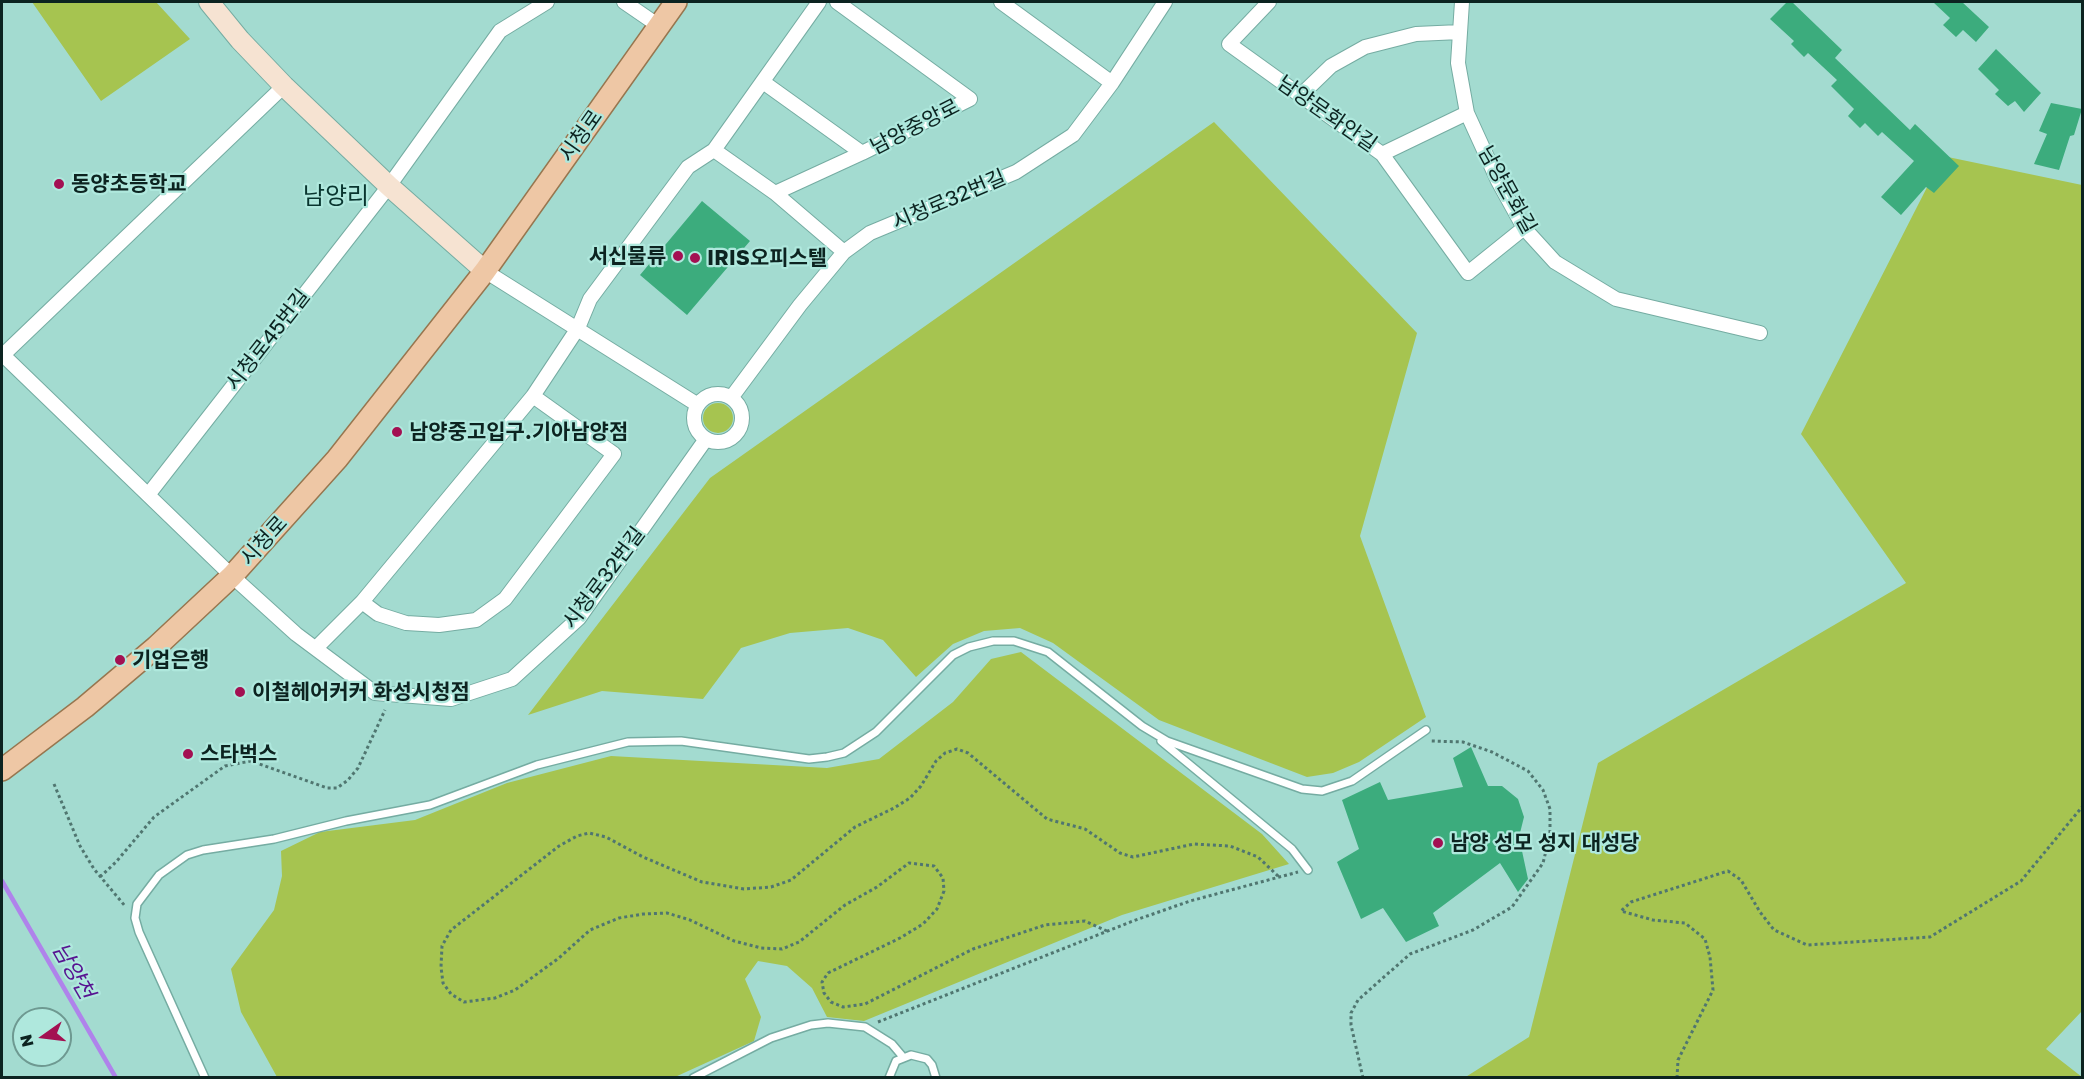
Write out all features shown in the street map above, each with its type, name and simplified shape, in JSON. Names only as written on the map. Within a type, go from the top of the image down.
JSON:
[{"type":"main road","name":"시청로","points":[[2,770],[86,707],[156,647],[232,576],[337,459],[485,271],[676,2]]},
{"type":"street","points":[[209,2],[240,40],[284,86],[389,186],[485,271],[698,405]]},
{"type":"street","name":"시청로45번길","points":[[148,495],[389,186],[500,31],[547,2]]},
{"type":"street","points":[[624,2],[659,26]]},
{"type":"street","points":[[316,648],[362,602],[533,396],[578,328],[590,299],[688,167],[714,150],[819,2]]},
{"type":"street","name":"남양중앙로","points":[[775,193],[970,99],[837,2]]},
{"type":"street","points":[[1001,2],[1112,83]]},
{"type":"street","name":"시청로32번길","points":[[731,398],[800,305],[844,252],[870,234],[1016,172],[1073,135],[1112,83],[1165,2]]},
{"type":"street","name":"남양문화안길","points":[[1269,2],[1229,44],[1383,154],[1468,273],[1524,228]]},
{"type":"street","name":"남양문화길","points":[[1462,2],[1458,63],[1467,113],[1498,181],[1524,228],[1556,262],[1616,299],[1760,333]]},
{"type":"street","points":[[1300,96],[1331,66],[1365,47],[1416,34],[1460,32]]},
{"type":"street","points":[[763,82],[862,153]]},
{"type":"street","name":"시청로32번길","points":[[284,86],[3,355],[232,576],[316,648],[375,693],[451,699],[512,679],[579,618],[705,440]]},
{"type":"street","points":[[1383,154],[1467,113]]},
{"type":"street","points":[[714,150],[775,193],[844,252]]},
{"type":"street","points":[[725,395],[731,398],[737,404],[742,419],[736,434],[721,442],[705,440],[696,427],[695,412],[698,405],[710,396],[725,395]]},
{"type":"street","points":[[362,602],[378,614],[406,623],[439,625],[476,620],[505,599],[614,454],[533,396]]},
{"type":"lane","points":[[204,1077],[139,932],[135,918],[137,904],[147,889],[172,864],[188,855],[430,805],[537,765],[597,748],[652,740],[681,741],[809,759],[844,753],[876,732],[953,655],[969,647],[993,641],[1014,641],[1048,652],[1292,849],[1308,870]]},
{"type":"lane","points":[[1142,726],[1192,752],[1293,786],[1322,791],[1352,781],[1426,730]]},
{"type":"lane","points":[[693,1077],[793,1030],[828,1023],[865,1027],[892,1044],[903,1057]]},
{"type":"lane","points":[[889,1077],[891,1067],[903,1057],[911,1055],[927,1059],[936,1077]]},
{"type":"path","points":[[100,877],[154,818],[225,766],[251,761],[327,788],[343,784],[358,768],[385,710]]},
{"type":"path","points":[[1363,1077],[1351,1025],[1352,1013],[1358,1000],[1410,954],[1473,930],[1512,906],[1527,888],[1543,862],[1550,836],[1550,809],[1543,790],[1528,771],[1492,752],[1463,742],[1438,741],[1404,744]]},
{"type":"path","points":[[1107,931],[1085,921],[1044,925],[973,949],[865,1004],[843,1007],[831,1002],[824,993],[822,982],[828,973],[900,938],[923,924],[937,909],[944,891],[943,878],[934,866],[909,863],[845,905],[799,942],[782,949],[761,948],[734,941],[690,920],[667,913],[643,914],[619,918],[590,930],[559,958],[515,990],[495,998],[464,1002],[451,994],[443,983],[441,968],[442,946],[451,930],[559,846],[577,836],[589,833],[606,837],[643,857],[702,882],[744,889],[771,887],[791,880],[855,827],[910,798],[921,786],[936,761],[945,753],[957,749],[968,753],[1047,819],[1084,829],[1120,853],[1133,857],[1194,844],[1230,846],[1258,856],[1279,877]]},
{"type":"path","points":[[54,784],[80,846],[100,877],[135,918]]},
{"type":"path","points":[[1677,1077],[1678,1060],[1713,990],[1710,957],[1705,939],[1685,923],[1653,920],[1621,911],[1631,902],[1728,871],[1741,880],[1774,930],[1807,945],[1930,937],[2021,881],[2082,807]]},
{"type":"path","points":[[865,1027],[1107,931],[1190,902],[1308,870]]},
{"type":"green space","points":[[32,2],[156,2],[190,39],[101,101]]},
{"type":"green space","points":[[1214,122],[1417,333],[1360,536],[1426,717],[1359,762],[1333,773],[1307,777],[1159,720],[1053,643],[1020,628],[984,631],[953,644],[916,677],[883,640],[848,628],[790,633],[741,648],[703,699],[602,691],[528,715],[710,478]]},
{"type":"green space","points":[[1943,156],[2082,185],[2082,1011],[2046,1049],[2082,1077],[1464,1078],[1529,1037],[1598,763],[1906,583],[1801,434]]},
{"type":"green space","points":[[718,403],[729,407],[733,418],[729,429],[718,433],[707,429],[703,418],[707,407]]},
{"type":"green space","points":[[1021,652],[1262,834],[1289,864],[1122,915],[864,1021],[827,1017],[812,988],[787,966],[758,961],[745,979],[761,1017],[754,1041],[675,1077],[277,1077],[241,1012],[231,969],[274,910],[282,876],[281,851],[320,832],[415,820],[507,783],[611,756],[827,768],[879,759],[953,702],[991,659]]},
{"type":"building","points":[[1787,2],[1792,2],[1842,50],[1835,58],[1910,130],[1915,124],[1959,166],[1934,193],[1926,187],[1901,215],[1881,197],[1914,161],[1882,132],[1878,136],[1865,123],[1860,128],[1848,116],[1854,109],[1831,86],[1837,80],[1808,53],[1804,57],[1791,44],[1794,41],[1770,19]]},
{"type":"building","points":[[1933,2],[1962,2],[1989,27],[1976,42],[1963,30],[1956,37],[1943,25],[1950,18]]},
{"type":"building","points":[[1996,49],[2041,93],[2024,112],[2015,101],[2008,106],[1995,94],[1999,90],[1978,69]]},
{"type":"building","points":[[2051,103],[2082,109],[2059,170],[2034,164],[2047,134],[2039,131]]},
{"type":"building","name":"IRIS오피스텔","points":[[702,201],[750,241],[687,315],[640,275]]},
{"type":"building","name":"남양 성모 성지 대성당","points":[[1471,747],[1488,786],[1502,786],[1518,799],[1524,817],[1519,837],[1528,879],[1518,892],[1500,863],[1433,913],[1439,926],[1406,942],[1383,908],[1361,919],[1337,862],[1359,849],[1342,800],[1380,782],[1388,800],[1463,787],[1453,758]]},
{"type":"waterway","name":"남양천","points":[[2,881],[116,1078]]},
{"type":"place","name":"동양초등학교","points":[[59,184]]},
{"type":"place","name":"서신물류","points":[[678,256]]},
{"type":"place","name":"IRIS오피스텔","points":[[695,258]]},
{"type":"place","name":"남양중고입구.기아남양점","points":[[397,432]]},
{"type":"place","name":"기업은행","points":[[120,660]]},
{"type":"place","name":"이철헤어커커 화성시청점","points":[[240,692]]},
{"type":"place","name":"스타벅스","points":[[188,754]]},
{"type":"place","name":"남양 성모 성지 대성당","points":[[1438,843]]},
{"type":"district","name":"남양리","points":[[336,196]]}]
